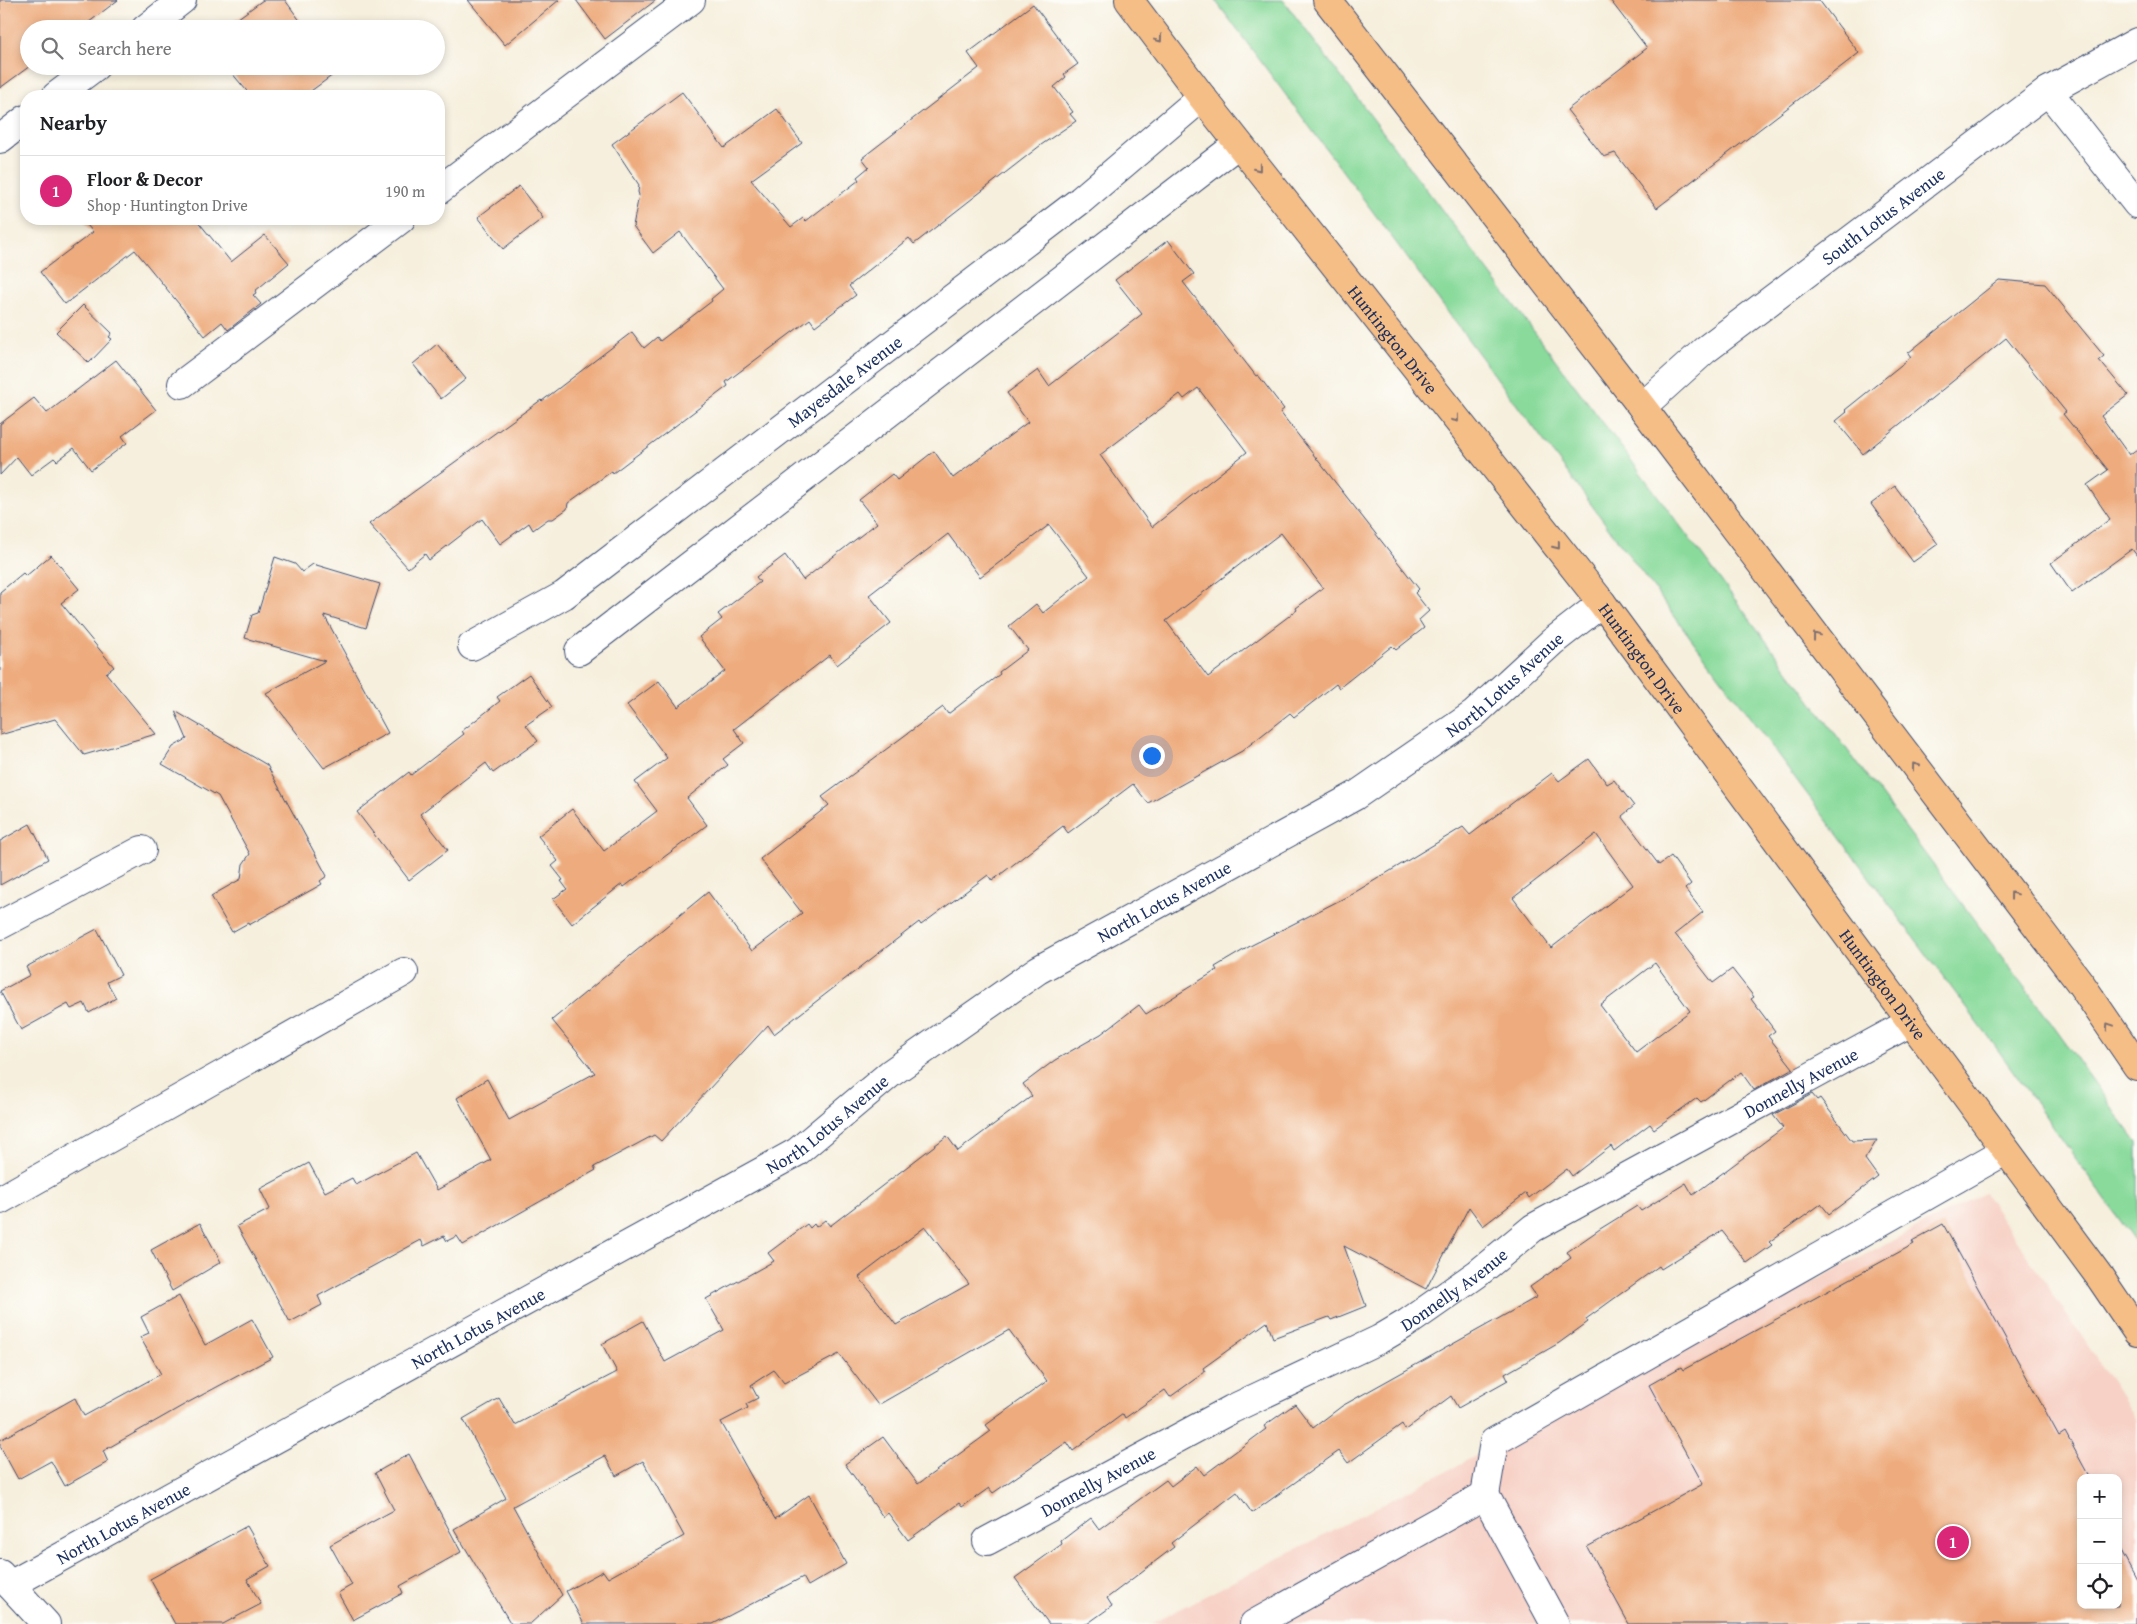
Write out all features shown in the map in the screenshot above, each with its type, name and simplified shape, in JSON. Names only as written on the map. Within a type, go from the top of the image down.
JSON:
[{"type":"main road","name":"Huntington Drive","points":[[1129,0],[1238,144],[1602,603],[2099,1276],[2137,1332]]},
{"type":"main road","points":[[1327,0],[1642,407],[2081,984],[2137,1066]]},
{"type":"street","points":[[156,20],[182,0]]},
{"type":"street","points":[[445,185],[691,0]]},
{"type":"street","name":"South Lotus Avenue","points":[[1642,407],[1705,350],[2048,91],[2137,42]]},
{"type":"street","points":[[64,90],[84,75]]},
{"type":"street","points":[[2048,91],[2137,204]]},
{"type":"street","name":"Mayesdale Avenue","points":[[472,646],[564,595],[1081,200],[1202,98]]},
{"type":"street","points":[[0,139],[20,124]]},
{"type":"street","points":[[579,651],[1238,144]]},
{"type":"street","points":[[182,384],[393,225]]},
{"type":"street","name":"North Lotus Avenue","points":[[5,1580],[796,1152],[891,1073],[1038,970],[1355,796],[1474,714],[1552,642],[1602,603]]},
{"type":"street","points":[[0,925],[142,850]]},
{"type":"street","points":[[0,1200],[404,972]]},
{"type":"street","name":"Donnelly Avenue","points":[[987,1541],[1232,1409],[1380,1339],[1407,1323],[1476,1274],[1533,1228],[1911,1022]]},
{"type":"street","points":[[1555,1624],[1485,1495],[1494,1442],[2005,1151]]},
{"type":"street","points":[[1254,1624],[1485,1495]]},
{"type":"street","points":[[5,1580],[46,1624]]},
{"type":"shaded area","points":[[1984,1193],[2081,1335],[2137,1422],[2137,1624],[1151,1624]]},
{"type":"green space","points":[[1215,0],[1283,0],[1607,428],[2046,1016],[2137,1142],[2137,1244],[1998,1050]]},
{"type":"building","points":[[0,0],[118,0],[92,20],[20,20],[20,73],[0,88]]},
{"type":"building","points":[[263,0],[285,0],[299,20],[235,20]]},
{"type":"building","points":[[468,0],[559,0],[505,45]]},
{"type":"building","points":[[576,0],[656,0],[605,39]]},
{"type":"building","points":[[1610,0],[1819,0],[1859,53],[1657,208],[1615,153],[1604,157],[1567,110],[1647,48]]},
{"type":"building","points":[[1033,4],[1078,64],[1064,74],[1066,77],[1054,87],[1073,112],[1070,114],[1076,121],[1041,145],[914,244],[909,238],[849,286],[856,295],[815,326],[810,319],[726,382],[728,386],[613,473],[612,471],[568,503],[567,509],[533,530],[529,523],[500,544],[482,519],[429,560],[425,554],[408,568],[369,524],[542,401],[632,332],[644,348],[657,337],[660,341],[712,301],[711,299],[723,289],[680,232],[653,253],[633,226],[639,185],[612,144],[682,92],[724,148],[777,109],[802,143],[751,180],[791,227],[803,218],[806,221],[859,180],[857,177],[869,167],[862,158],[979,68],[968,53]]},
{"type":"building","points":[[234,75],[333,75],[312,90],[246,90]]},
{"type":"building","points":[[519,186],[543,218],[503,249],[478,217]]},
{"type":"building","points":[[87,225],[201,225],[231,262],[265,235],[289,263],[255,291],[256,293],[253,295],[261,304],[228,330],[222,322],[205,336],[135,250],[65,304],[40,272],[93,232]]},
{"type":"building","points":[[1168,240],[1194,274],[1183,282],[1256,376],[1258,375],[1284,409],[1280,412],[1419,589],[1415,593],[1429,611],[1419,620],[1424,628],[1396,650],[1392,646],[1339,688],[1336,684],[1294,717],[1290,713],[1242,751],[1148,803],[1133,784],[1068,833],[1063,826],[992,881],[988,875],[921,925],[919,922],[774,1034],[768,1025],[661,1141],[654,1135],[594,1167],[596,1170],[463,1245],[457,1236],[447,1241],[444,1236],[424,1246],[421,1240],[318,1296],[322,1305],[290,1322],[237,1226],[270,1209],[260,1189],[309,1163],[325,1192],[352,1178],[356,1185],[416,1153],[437,1190],[491,1160],[457,1098],[487,1079],[509,1120],[595,1073],[552,1020],[708,892],[752,951],[802,913],[760,859],[829,805],[822,797],[943,707],[948,714],[1028,650],[1009,626],[1036,604],[1043,613],[1089,576],[1049,525],[980,577],[948,534],[869,595],[891,623],[837,665],[830,655],[734,729],[744,743],[723,759],[728,765],[687,798],[707,825],[624,887],[622,884],[572,924],[553,899],[567,889],[561,881],[563,880],[552,866],[558,861],[538,836],[572,809],[604,851],[657,811],[635,782],[667,758],[627,705],[659,681],[678,707],[725,671],[699,637],[722,619],[718,614],[760,582],[756,577],[785,555],[803,580],[877,523],[859,500],[892,474],[897,480],[934,451],[953,478],[1028,422],[1007,393],[1038,370],[1049,386],[1142,314],[1115,280]],"holes":[[[1198,388],[1247,452],[1152,527],[1100,455],[1180,394],[1184,399]],[[1281,533],[1323,588],[1208,677],[1166,621]]]},
{"type":"building","points":[[1999,280],[2045,284],[2104,356],[2099,360],[2128,395],[2101,416],[2129,455],[2137,449],[2137,556],[2132,549],[2072,593],[2051,563],[2110,519],[2087,485],[2108,470],[2063,414],[2066,412],[2006,338],[1863,454],[1836,421],[1847,412],[1845,410],[1911,357],[1908,353]]},
{"type":"building","points":[[83,305],[112,333],[109,337],[112,339],[89,363],[56,332]]},
{"type":"building","points":[[437,344],[466,379],[441,399],[413,364]]},
{"type":"building","points":[[116,360],[156,410],[122,436],[127,443],[91,470],[74,448],[57,461],[54,458],[31,475],[17,457],[0,475],[0,424],[34,398],[47,413]]},
{"type":"building","points":[[1895,486],[1938,544],[1913,562],[1871,504]]},
{"type":"building","points":[[51,555],[79,589],[61,603],[114,667],[106,673],[156,734],[84,755],[55,719],[0,735],[0,592],[23,573],[26,576]]},
{"type":"building","points":[[275,557],[295,564],[302,572],[313,564],[380,584],[366,628],[324,615],[388,733],[324,768],[266,693],[325,661],[245,638],[252,615],[258,613]]},
{"type":"building","points":[[529,674],[552,707],[526,725],[538,741],[493,773],[486,763],[420,814],[448,850],[409,880],[357,812],[409,772],[411,775],[464,734],[462,731],[500,701],[497,697]]},
{"type":"building","points":[[175,711],[267,765],[327,876],[320,881],[322,884],[249,925],[248,923],[232,932],[211,896],[241,879],[243,864],[250,854],[218,796],[162,764],[173,747],[187,739]]},
{"type":"building","points":[[1589,759],[1607,784],[1614,780],[1634,806],[1622,816],[1659,865],[1671,856],[1691,884],[1685,889],[1703,912],[1675,934],[1713,983],[1732,969],[1754,997],[1751,999],[1775,1031],[1768,1036],[1793,1068],[1754,1090],[1741,1072],[1701,1102],[1697,1098],[1654,1129],[1650,1124],[1614,1151],[1611,1146],[1572,1176],[1567,1169],[1529,1198],[1526,1193],[1483,1226],[1469,1207],[1426,1289],[1344,1246],[1366,1306],[1331,1320],[1329,1317],[1273,1338],[1267,1322],[1203,1368],[1205,1372],[1170,1397],[1165,1390],[1125,1418],[1123,1414],[1073,1451],[1067,1442],[993,1493],[989,1488],[962,1507],[959,1503],[908,1540],[888,1513],[883,1517],[845,1464],[883,1437],[918,1484],[991,1431],[986,1425],[1047,1381],[1009,1330],[878,1405],[839,1354],[784,1383],[774,1370],[751,1385],[758,1398],[746,1404],[748,1408],[721,1422],[775,1519],[809,1495],[846,1564],[808,1586],[803,1577],[713,1624],[584,1624],[566,1591],[603,1571],[608,1578],[684,1536],[643,1461],[616,1476],[605,1456],[513,1506],[562,1595],[530,1624],[511,1624],[454,1529],[506,1498],[463,1419],[499,1398],[515,1425],[617,1372],[602,1344],[643,1321],[665,1362],[724,1330],[706,1299],[774,1261],[768,1253],[807,1224],[810,1228],[814,1224],[816,1227],[825,1220],[830,1226],[947,1136],[958,1151],[1032,1096],[1023,1084],[1055,1060],[1101,1034],[1139,1005],[1146,1014],[1217,970],[1215,967],[1252,945],[1352,894],[1463,827],[1470,835],[1552,773],[1559,781]],"holes":[[[1596,834],[1633,885],[1551,948],[1513,898]],[[1655,963],[1690,1011],[1636,1052],[1600,1005]],[[925,1227],[969,1284],[896,1325],[859,1277]]]},
{"type":"building","points":[[30,824],[48,859],[0,885],[0,841]]},
{"type":"building","points":[[97,929],[121,975],[107,982],[116,998],[89,1013],[84,1003],[71,1009],[68,1004],[21,1030],[0,991],[30,975],[26,967]]},
{"type":"building","points":[[1812,1094],[1817,1100],[1820,1098],[1852,1141],[1877,1140],[1865,1159],[1878,1177],[1829,1214],[1821,1204],[1769,1242],[1772,1245],[1747,1263],[1722,1231],[1661,1269],[1659,1266],[1586,1319],[1588,1322],[1559,1343],[1505,1374],[1508,1380],[1458,1408],[1451,1396],[1405,1430],[1402,1424],[1348,1463],[1339,1451],[1252,1513],[1237,1492],[1171,1543],[1174,1547],[1107,1598],[1112,1606],[1087,1624],[1049,1624],[1015,1578],[1062,1544],[1061,1541],[1091,1518],[1099,1529],[1166,1480],[1171,1486],[1197,1466],[1204,1475],[1266,1429],[1264,1426],[1295,1404],[1313,1428],[1342,1406],[1537,1297],[1530,1287],[1571,1258],[1567,1252],[1637,1206],[1641,1211],[1686,1183],[1693,1195],[1783,1128],[1773,1115]]},
{"type":"building","points":[[200,1223],[221,1262],[172,1291],[151,1250]]},
{"type":"building","points":[[1943,1224],[2059,1436],[2065,1432],[2088,1474],[2077,1474],[2077,1609],[2122,1609],[2122,1552],[2137,1580],[2137,1624],[1629,1624],[1587,1547],[1703,1484],[1649,1385],[1681,1367],[1683,1370],[1914,1244],[1912,1241]]},
{"type":"building","points":[[179,1296],[205,1345],[252,1319],[273,1357],[103,1451],[108,1462],[65,1486],[51,1461],[18,1479],[0,1446],[0,1440],[75,1398],[84,1416],[161,1374],[140,1337],[149,1333],[141,1317]]},
{"type":"building","points":[[409,1454],[461,1552],[400,1586],[403,1593],[353,1620],[338,1593],[352,1585],[330,1545],[394,1510],[375,1473]]},
{"type":"building","points":[[247,1526],[270,1566],[247,1579],[261,1604],[223,1624],[175,1624],[150,1579]]},
{"type":"place","name":"Floor & Decor","points":[[1953,1542]]}]
